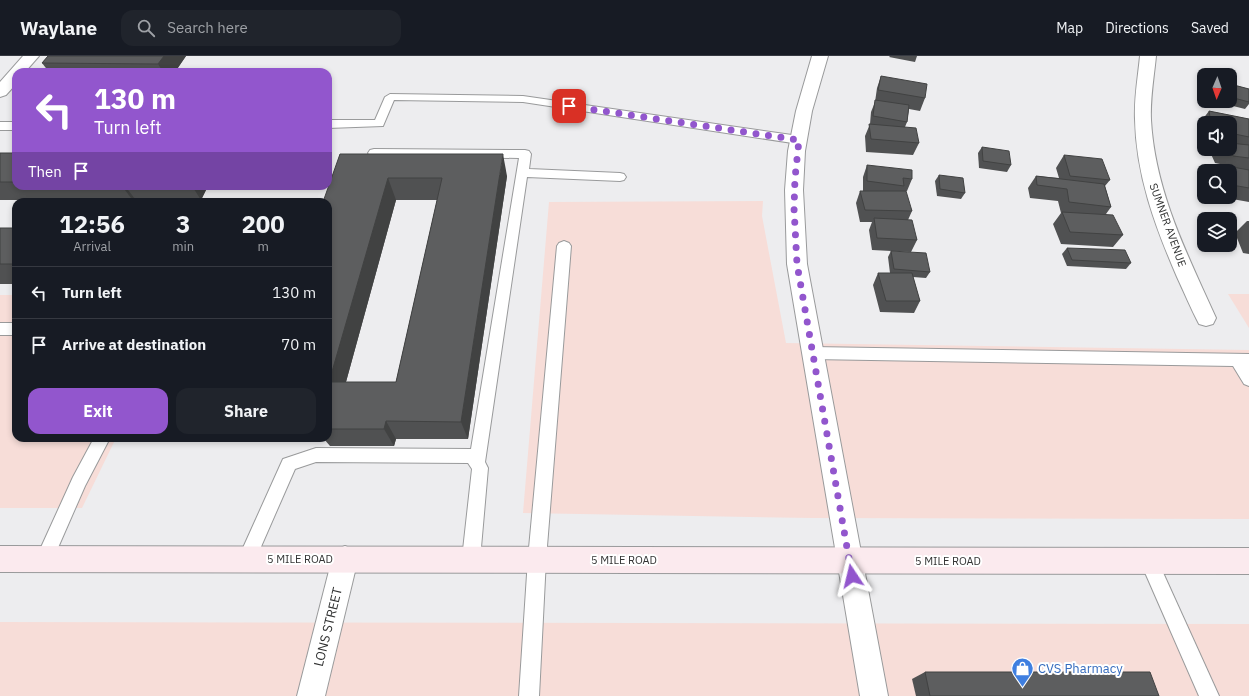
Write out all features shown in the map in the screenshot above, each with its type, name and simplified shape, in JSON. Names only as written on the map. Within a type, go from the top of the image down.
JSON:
[{"type":"main road","name":"5 MILE ROAD","points":[[0,559],[1249,561]]},
{"type":"street","points":[[21,68],[31,56]]},
{"type":"street","points":[[820,56],[809,92],[799,140],[795,178],[794,208],[797,264],[874,696]]},
{"type":"street","name":"SUMNER AVENUE","points":[[1148,56],[1142,119],[1144,143],[1151,179],[1164,219],[1206,318]]},
{"type":"street","points":[[0,92],[12,79]]},
{"type":"street","name":"LONS STREET","points":[[311,696],[345,559]]},
{"type":"lane","points":[[332,124],[379,124],[390,98],[523,99],[799,140]]},
{"type":"lane","points":[[0,126],[12,126]]},
{"type":"lane","points":[[374,153],[525,154],[477,463]]},
{"type":"lane","points":[[522,173],[620,176]]},
{"type":"lane","points":[[529,696],[537,559],[564,246]]},
{"type":"lane","points":[[0,329],[12,329]]},
{"type":"lane","points":[[812,353],[1243,360],[1249,380]]},
{"type":"lane","points":[[44,560],[79,482],[100,442]]},
{"type":"lane","points":[[247,559],[290,464],[316,454],[472,456],[480,468],[471,559]]},
{"type":"lane","points":[[1149,561],[1208,696]]},
{"type":"shaded area","points":[[763,201],[762,216],[786,343],[1249,350],[1249,519],[812,518],[523,513],[549,202]]},
{"type":"shaded area","points":[[1228,294],[1249,294],[1249,328]]},
{"type":"shaded area","points":[[0,295],[12,295],[12,442],[114,442],[82,508],[0,508]]},
{"type":"shaded area","points":[[0,622],[1249,624],[1249,696],[0,696]]},
{"type":"building","points":[[48,56],[164,56],[158,64],[42,63]]},
{"type":"building","points":[[881,76],[927,84],[925,98],[878,90]]},
{"type":"building","points":[[1237,86],[1249,89],[1249,102],[1237,99]]},
{"type":"building","points":[[875,100],[909,105],[907,122],[873,116]]},
{"type":"building","points":[[1209,111],[1234,116],[1210,116]]},
{"type":"building","points":[[1237,117],[1249,119],[1249,137],[1237,134]]},
{"type":"building","points":[[869,124],[916,128],[919,143],[871,139]]},
{"type":"building","points":[[1237,144],[1249,145],[1249,158],[1233,156],[1237,156]]},
{"type":"building","points":[[982,147],[1009,151],[1011,165],[983,161]]},
{"type":"building","points":[[0,153],[12,153],[12,182],[0,182]]},
{"type":"building","points":[[340,154],[503,154],[461,422],[386,421],[384,429],[332,429],[332,382],[396,382],[442,178],[388,178],[332,372],[332,198],[324,198],[327,190],[332,190],[332,177]]},
{"type":"building","points":[[1064,155],[1102,159],[1110,180],[1070,176]]},
{"type":"building","points":[[867,165],[912,170],[912,179],[903,178],[904,186],[867,181]]},
{"type":"building","points":[[1237,168],[1249,170],[1249,188],[1237,186]]},
{"type":"building","points":[[939,175],[963,178],[965,193],[940,189]]},
{"type":"building","points":[[1036,176],[1104,184],[1111,207],[1069,202],[1067,189],[1037,185]]},
{"type":"building","points":[[860,191],[906,191],[912,211],[865,210]]},
{"type":"building","points":[[1062,212],[1113,215],[1123,235],[1070,232]]},
{"type":"building","points":[[874,218],[912,220],[917,240],[877,238]]},
{"type":"building","points":[[0,228],[12,228],[12,264],[0,264]]},
{"type":"building","points":[[1067,248],[1125,250],[1131,263],[1072,260]]},
{"type":"building","points":[[891,251],[926,253],[930,272],[894,269]]},
{"type":"building","points":[[878,273],[912,273],[920,301],[886,301]]},
{"type":"building","name":"CVS Pharmacy","points":[[925,672],[1150,672],[1159,696],[930,696]]},
{"type":"place","name":"CVS Pharmacy","points":[[1022,688]]},
{"type":"route","points":[[569,106],[799,140],[795,178],[794,208],[797,264],[852,576]]}]
